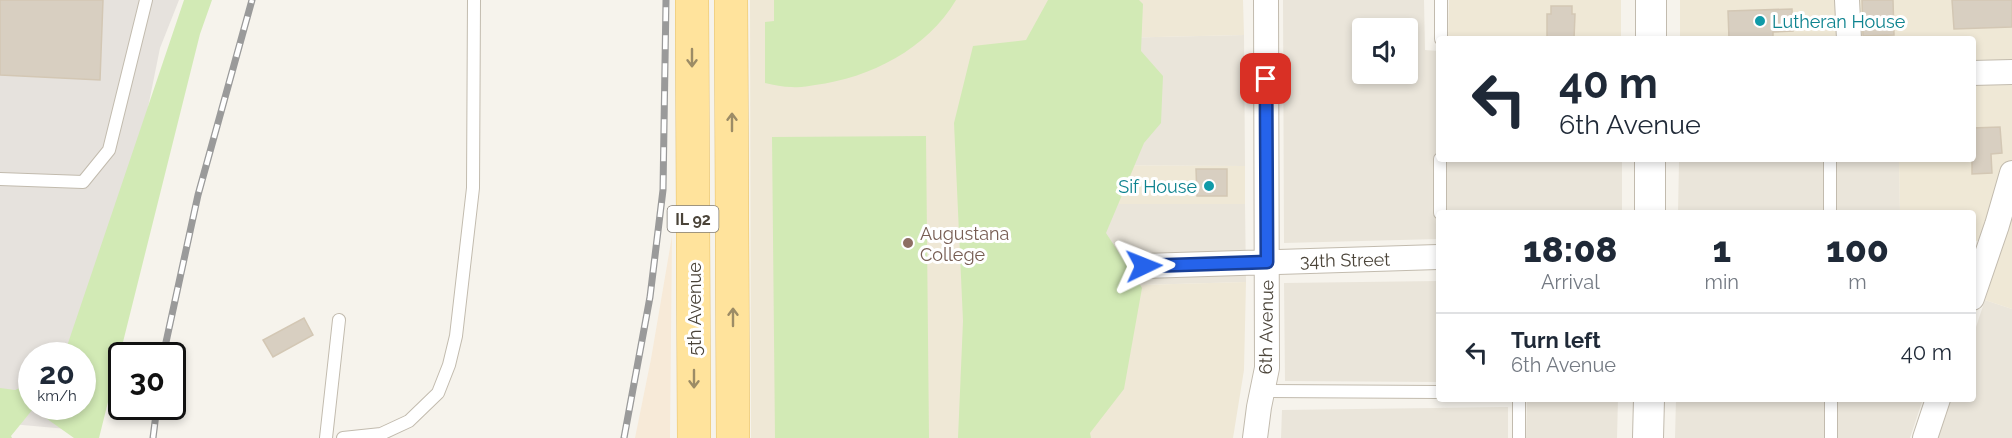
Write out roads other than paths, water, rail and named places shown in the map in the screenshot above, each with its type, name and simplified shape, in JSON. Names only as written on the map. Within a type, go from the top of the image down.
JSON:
[{"type":"main road","name":"5th Avenue","points":[[692,0],[694,438]]},
{"type":"main road","name":"IL 92","points":[[732,0],[733,438]]},
{"type":"street","name":"6th Avenue","points":[[1255,438],[1267,368],[1266,0]]},
{"type":"street","points":[[1651,0],[1651,36]]},
{"type":"street","points":[[1847,0],[1850,36]]},
{"type":"street","points":[[1976,73],[2012,72]]},
{"type":"street","points":[[1650,162],[1650,210]]},
{"type":"street","points":[[1976,276],[1980,255],[2012,173]]},
{"type":"street","name":"34th Street","points":[[1144,266],[1436,257]]},
{"type":"street","points":[[1648,438],[1649,402]]},
{"type":"street","points":[[1925,438],[1937,402]]},
{"type":"lane","points":[[0,179],[83,182],[90,174],[109,150],[146,0]]},
{"type":"lane","points":[[401,438],[409,422],[438,393],[449,365],[456,336],[473,188],[474,0]]},
{"type":"lane","points":[[1441,0],[1441,36]]},
{"type":"lane","points":[[1440,162],[1440,210]]},
{"type":"lane","points":[[1830,162],[1830,210]]},
{"type":"lane","points":[[326,438],[339,321]]},
{"type":"lane","points":[[1263,391],[1436,392]]},
{"type":"lane","points":[[1519,402],[1519,438]]},
{"type":"lane","points":[[1831,402],[1831,438]]},
{"type":"lane","points":[[343,438],[381,434],[409,422]]},
{"type":"railway","points":[[166,342],[198,195],[252,0]]},
{"type":"railway","points":[[624,438],[650,297],[663,190],[666,0]]},
{"type":"railway","points":[[153,438],[155,420]]},
{"type":"place","name":"Lutheran House","points":[[1760,21]]},
{"type":"place","name":"Sif House","points":[[1209,186]]},
{"type":"place","name":"Augustana College","points":[[908,243]]}]
